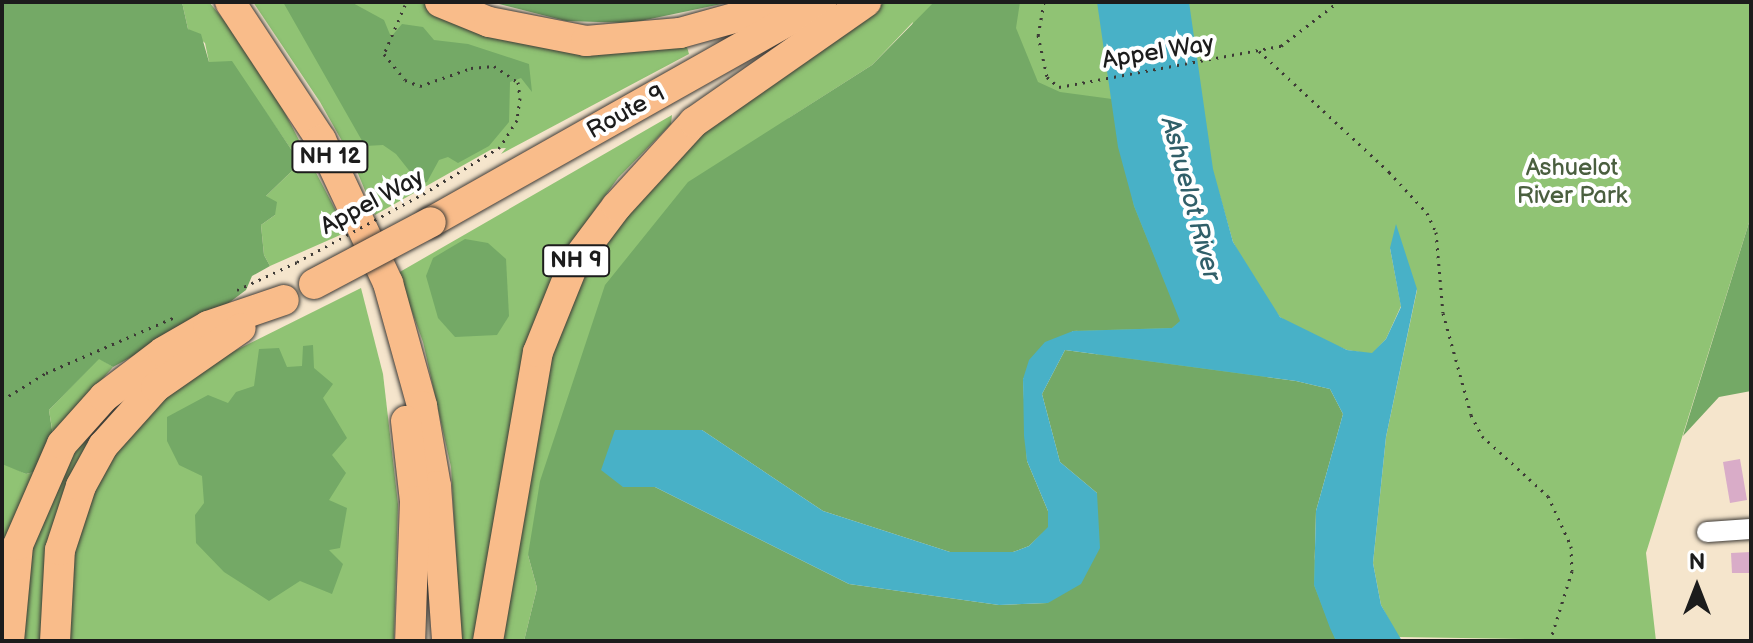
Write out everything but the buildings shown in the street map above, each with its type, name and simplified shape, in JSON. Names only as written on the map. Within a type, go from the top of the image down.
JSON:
[{"type":"highway","name":"NH 12","points":[[230,2],[321,140],[388,283],[401,327],[436,486],[447,641]]},
{"type":"highway","points":[[440,2],[489,22],[586,41],[680,33],[792,2]]},
{"type":"highway","name":"Route 9","points":[[284,300],[305,273],[821,2]]},
{"type":"highway","name":"NH 9","points":[[488,641],[538,352],[574,263],[617,206],[694,122],[866,2]]},
{"type":"highway","points":[[9,641],[18,545],[62,444],[104,397],[163,352],[208,326],[284,300]]},
{"type":"highway","points":[[55,641],[60,550],[81,486],[103,446],[156,387],[284,300]]},
{"type":"highway","points":[[401,327],[415,501],[410,641]]},
{"type":"street","points":[[1707,532],[1751,529]]},
{"type":"path","name":"Appel Way","points":[[1044,2],[1038,35],[1047,77],[1059,87],[1226,59],[1281,46],[1338,2]]},
{"type":"path","name":"Appel Way","points":[[229,294],[305,273],[427,208],[500,147],[517,120],[520,98],[518,82],[494,66],[471,68],[432,84],[405,80],[384,54],[405,5]]},
{"type":"path","points":[[1259,51],[1389,172],[1427,213],[1436,232],[1443,313],[1471,415],[1482,436],[1548,496],[1571,546],[1572,571],[1550,641]]},
{"type":"path","points":[[2,400],[46,373],[187,312]]},
{"type":"green space","points":[[2,2],[182,2],[188,29],[201,34],[209,62],[232,61],[293,152],[295,168],[266,196],[277,202],[275,215],[261,225],[264,255],[270,266],[252,276],[246,290],[226,305],[113,367],[99,359],[49,410],[54,443],[34,472],[26,474],[2,464]]},
{"type":"green space","points":[[182,2],[209,2],[228,25],[274,92],[347,232],[270,266],[264,255],[261,225],[275,215],[265,197],[295,168],[293,152],[247,85],[209,62],[205,43],[188,29]]},
{"type":"green space","points":[[253,2],[429,2],[679,44],[687,47],[689,54],[501,154],[506,148],[492,149],[375,215],[352,159],[320,102]]},
{"type":"green space","points":[[283,2],[351,2],[384,20],[391,37],[402,24],[423,27],[434,40],[468,44],[529,64],[532,92],[521,78],[510,82],[509,122],[489,146],[458,163],[448,157],[439,160],[427,182],[419,183],[396,154],[383,145],[365,146]]},
{"type":"green space","points":[[491,2],[731,2],[631,23],[566,21]]},
{"type":"green space","points":[[934,2],[1020,2],[1016,28],[1038,82],[1060,92],[1112,99],[1134,206],[1181,321],[1172,328],[1073,331],[1023,379],[1027,461],[1048,511],[1048,528],[1029,546],[1013,552],[950,552],[823,511],[702,430],[623,487],[655,487],[849,584],[999,605],[1047,603],[1097,493],[1060,462],[1042,394],[1065,350],[1296,381],[1330,389],[1343,414],[1316,511],[1314,585],[1336,641],[524,641],[537,588],[528,555],[540,481],[605,285],[688,182],[872,65]]},
{"type":"green space","name":"Ashuelot River Park","points":[[1751,2],[1751,216],[1646,553],[1656,641],[1398,637],[1381,605],[1373,563],[1386,437],[1417,290],[1390,248],[1401,306],[1386,339],[1372,354],[1347,350],[1300,331],[1280,317],[1258,289],[1233,242],[1217,186],[1336,641],[892,108],[913,22],[872,65],[789,118],[528,555],[537,588],[524,641],[500,641],[556,325],[586,259],[710,119],[882,4]]},
{"type":"green space","points":[[672,115],[671,124],[618,178],[578,233],[549,289],[477,641],[461,641],[451,467],[423,342],[398,273]]},
{"type":"green space","points":[[1751,216],[1751,391],[1719,397],[1683,436]]},
{"type":"green space","points":[[465,239],[488,243],[506,259],[509,316],[497,335],[455,337],[438,318],[426,276],[433,258]]},
{"type":"green space","points":[[361,288],[383,374],[398,504],[394,641],[67,641],[66,581],[97,479],[151,407],[208,364]]},
{"type":"green space","points":[[198,339],[88,457],[49,641],[23,641],[32,533],[87,426]]},
{"type":"green space","points":[[313,345],[314,368],[333,384],[323,398],[347,438],[332,455],[346,473],[329,500],[347,508],[340,548],[329,550],[343,564],[332,594],[300,581],[269,601],[224,572],[196,543],[195,515],[204,503],[202,476],[179,465],[167,441],[167,417],[208,395],[228,403],[236,392],[254,386],[259,349],[279,348],[287,367],[302,366],[303,346]]},
{"type":"green space","points":[[99,358],[113,367],[53,435],[49,410]]},
{"type":"green space","points":[[4,463],[26,474],[34,472],[7,538],[2,566]]},
{"type":"water","name":"Ashuelot River","points":[[1097,2],[1189,2],[1213,169],[1233,242],[1280,317],[1347,350],[1372,353],[1386,339],[1401,307],[1390,248],[1396,224],[1417,289],[1386,437],[1373,563],[1381,605],[1402,641],[1336,641],[1330,628],[1314,585],[1316,511],[1343,414],[1330,389],[1296,381],[1065,350],[1042,394],[1060,462],[1097,493],[1100,548],[1081,584],[1048,603],[999,605],[849,584],[655,487],[623,487],[601,470],[615,430],[702,430],[823,511],[950,552],[1013,552],[1029,546],[1048,527],[1048,511],[1027,461],[1023,379],[1029,360],[1045,342],[1073,331],[1172,328],[1180,321],[1134,206],[1118,147]]}]
